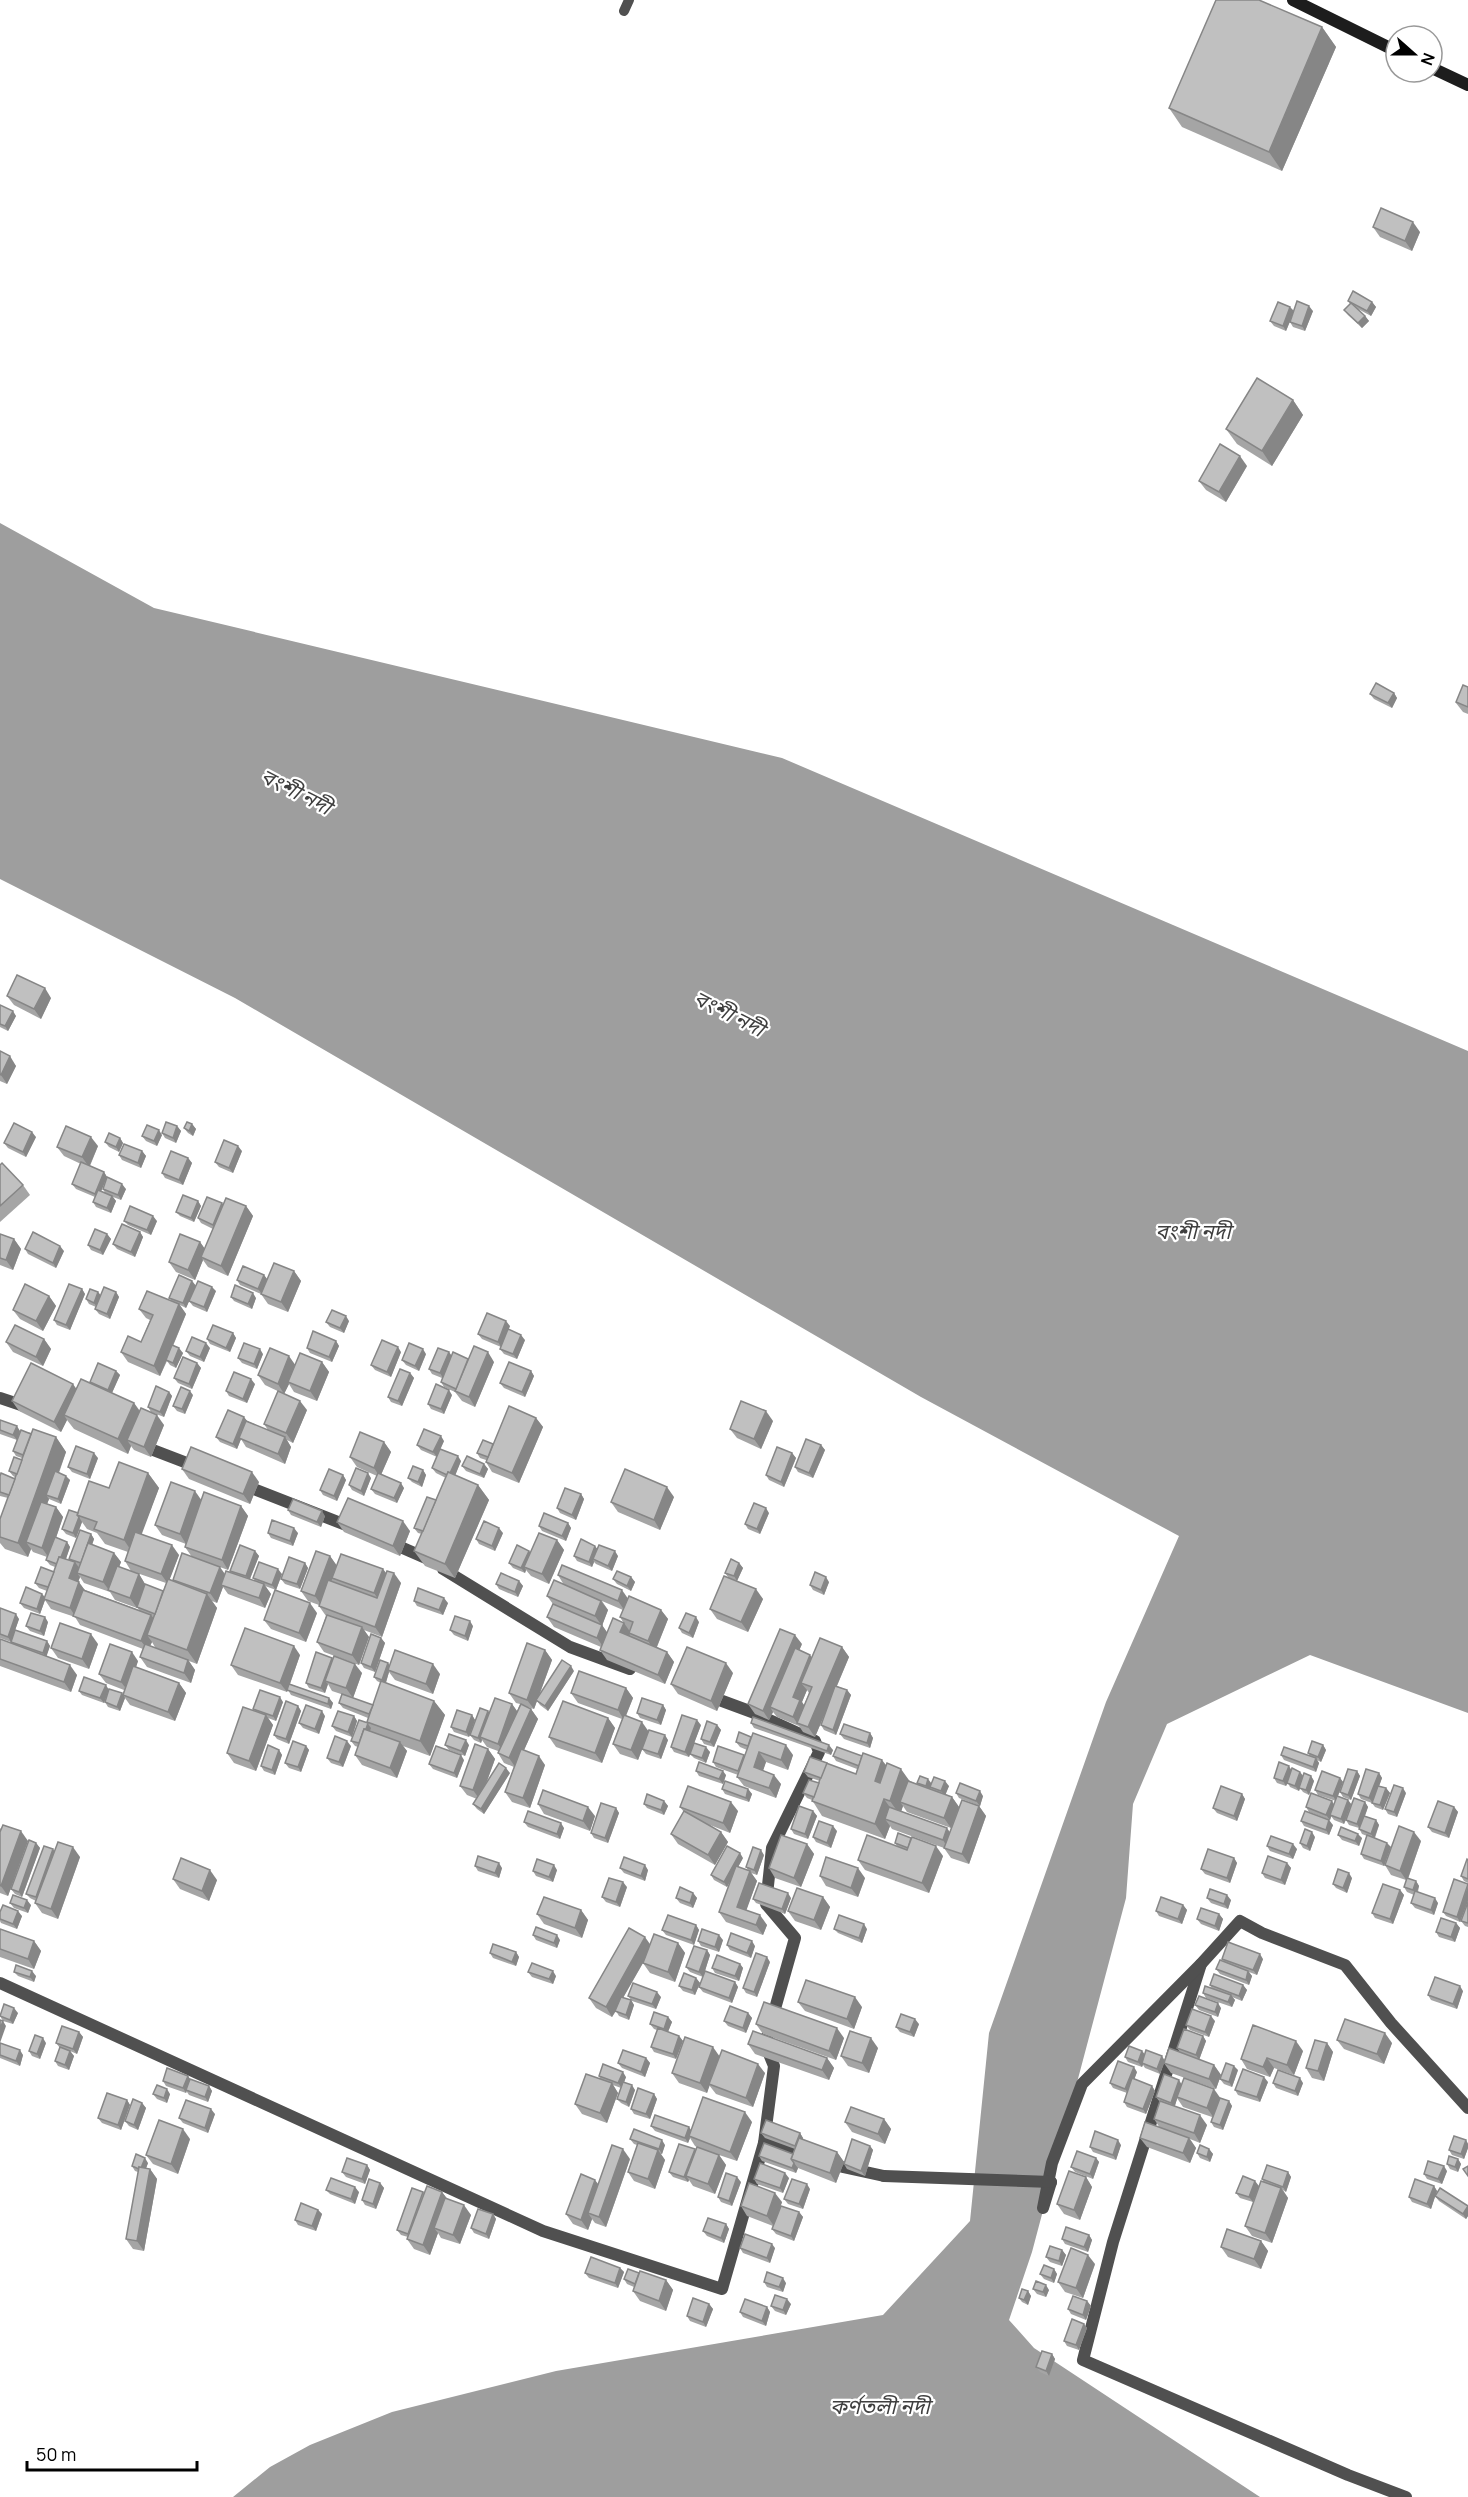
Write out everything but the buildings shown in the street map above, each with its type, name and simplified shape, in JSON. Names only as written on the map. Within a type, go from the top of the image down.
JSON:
[{"type":"street","points":[[1293,0],[1384,45]]},
{"type":"street","points":[[1444,74],[1468,85]]},
{"type":"street","points":[[0,1398],[44,1412]]},
{"type":"street","points":[[130,1442],[359,1530]]},
{"type":"street","points":[[380,1539],[421,1555],[570,1647],[645,1674]]},
{"type":"street","points":[[0,1983],[543,2231],[722,2289],[764,2143],[774,2066],[765,2044],[795,1938],[766,1904],[772,1848],[819,1752],[815,1741],[752,1712],[698,1693]]},
{"type":"street","points":[[764,2143],[847,2169],[884,2176],[1051,2182],[1043,2208],[1052,2163],[1082,2084],[1201,1964],[1240,1921],[1262,1933],[1345,1965],[1391,2023],[1468,2108]]},
{"type":"street","points":[[1201,1964],[1113,2242],[1083,2360],[1348,2475],[1406,2497]]},
{"type":"lane","points":[[624,11],[629,0]]},
{"type":"water","name":"বংশী নদী","points":[[0,523],[154,608],[782,758],[1468,1051],[1468,1713],[1310,1655],[1167,1724],[1133,1804],[1126,1898],[1032,2252],[1009,2320],[1034,2348],[1260,2497],[233,2497],[270,2467],[310,2445],[392,2412],[556,2371],[883,2315],[970,2221],[989,2033],[1106,1702],[1179,1536],[921,1397],[235,998],[0,879]]},
{"type":"water label","name":"কর্ণতলী নদী","points":[[880,2407]]}]
